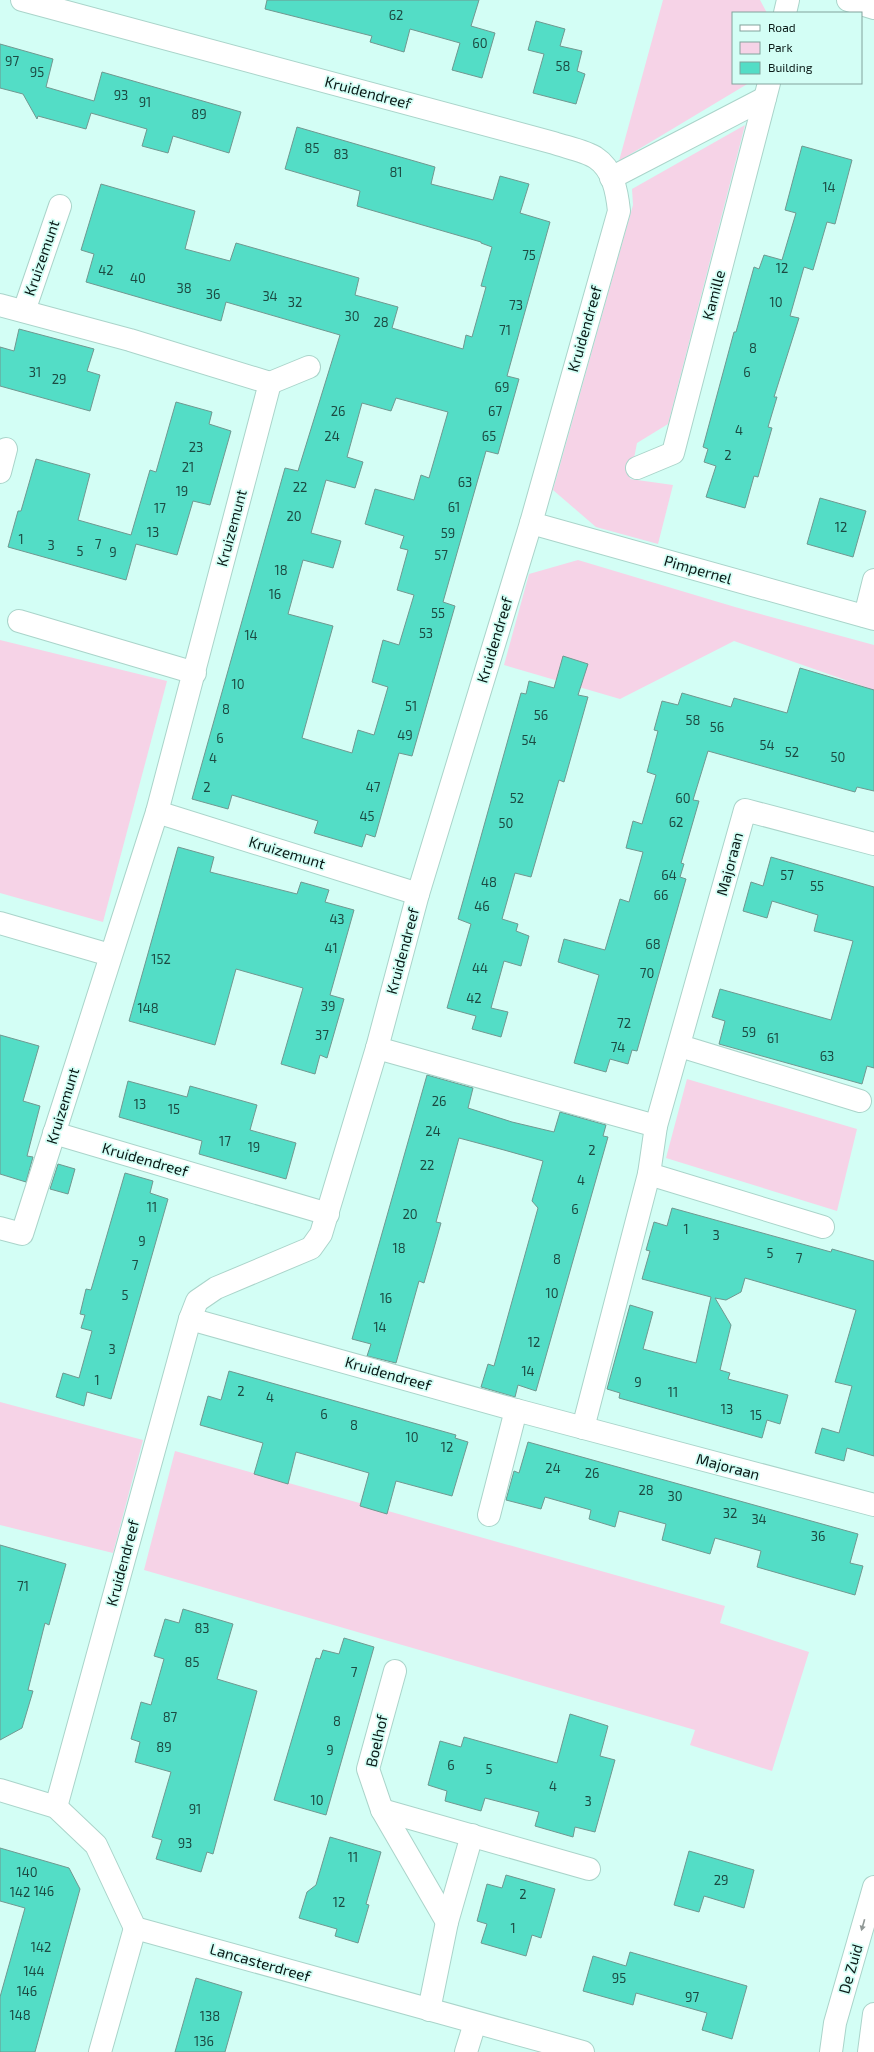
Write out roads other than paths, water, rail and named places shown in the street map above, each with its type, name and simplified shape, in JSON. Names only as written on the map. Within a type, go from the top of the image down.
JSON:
[{"type":"street","name":"Kruidendreef","points":[[22,0],[51,4],[554,143],[596,158],[607,170],[617,191],[619,211],[530,523],[418,894],[377,1048],[322,1234],[311,1248],[216,1288],[197,1301],[190,1318],[56,1807]]},
{"type":"street","points":[[785,12],[788,0]]},
{"type":"street","points":[[848,0],[874,8]]},
{"type":"street","name":"Kamille","points":[[611,178],[767,91]]},
{"type":"street","name":"Kamille","points":[[637,468],[673,453],[767,91]]},
{"type":"street","name":"Kruizemunt","points":[[24,311],[60,206]]},
{"type":"street","name":"Kruizemunt","points":[[0,305],[130,340],[270,383],[195,673],[157,812],[22,1234],[0,1228]]},
{"type":"street","points":[[270,383],[308,367]]},
{"type":"street","points":[[0,472],[6,449]]},
{"type":"street","name":"Pimpernel","points":[[530,523],[870,618],[874,580]]},
{"type":"street","points":[[19,621],[195,673]]},
{"type":"street","name":"Majoraan","points":[[583,1428],[649,1174],[656,1126],[680,1046],[745,810],[874,844]]},
{"type":"street","name":"Kruizemunt","points":[[157,812],[418,894]]},
{"type":"street","points":[[0,923],[110,955]]},
{"type":"street","points":[[680,1046],[860,1101]]},
{"type":"street","points":[[377,1048],[656,1126]]},
{"type":"street","name":"Kruidendreef","points":[[54,1133],[328,1214]]},
{"type":"street","points":[[649,1174],[823,1227]]},
{"type":"street","name":"Kruidendreef","points":[[190,1318],[516,1410]]},
{"type":"street","points":[[489,1515],[516,1410]]},
{"type":"street","name":"Majoraan","points":[[516,1410],[874,1505]]},
{"type":"street","name":"Boelhof","points":[[395,1671],[368,1769],[382,1810],[447,1922]]},
{"type":"street","points":[[0,1790],[56,1807],[96,1845],[135,1928],[100,2052]]},
{"type":"street","points":[[382,1810],[589,1869]]},
{"type":"street","points":[[429,2010],[447,1922],[472,1836]]},
{"type":"street","name":"De Zuid","points":[[831,2052],[835,2023],[874,1887]]},
{"type":"street","name":"Lancasterdreef","points":[[135,1928],[583,2052]]},
{"type":"street","points":[[869,2052],[874,2014]]},
{"type":"street","points":[[466,2052],[476,2023]]}]
